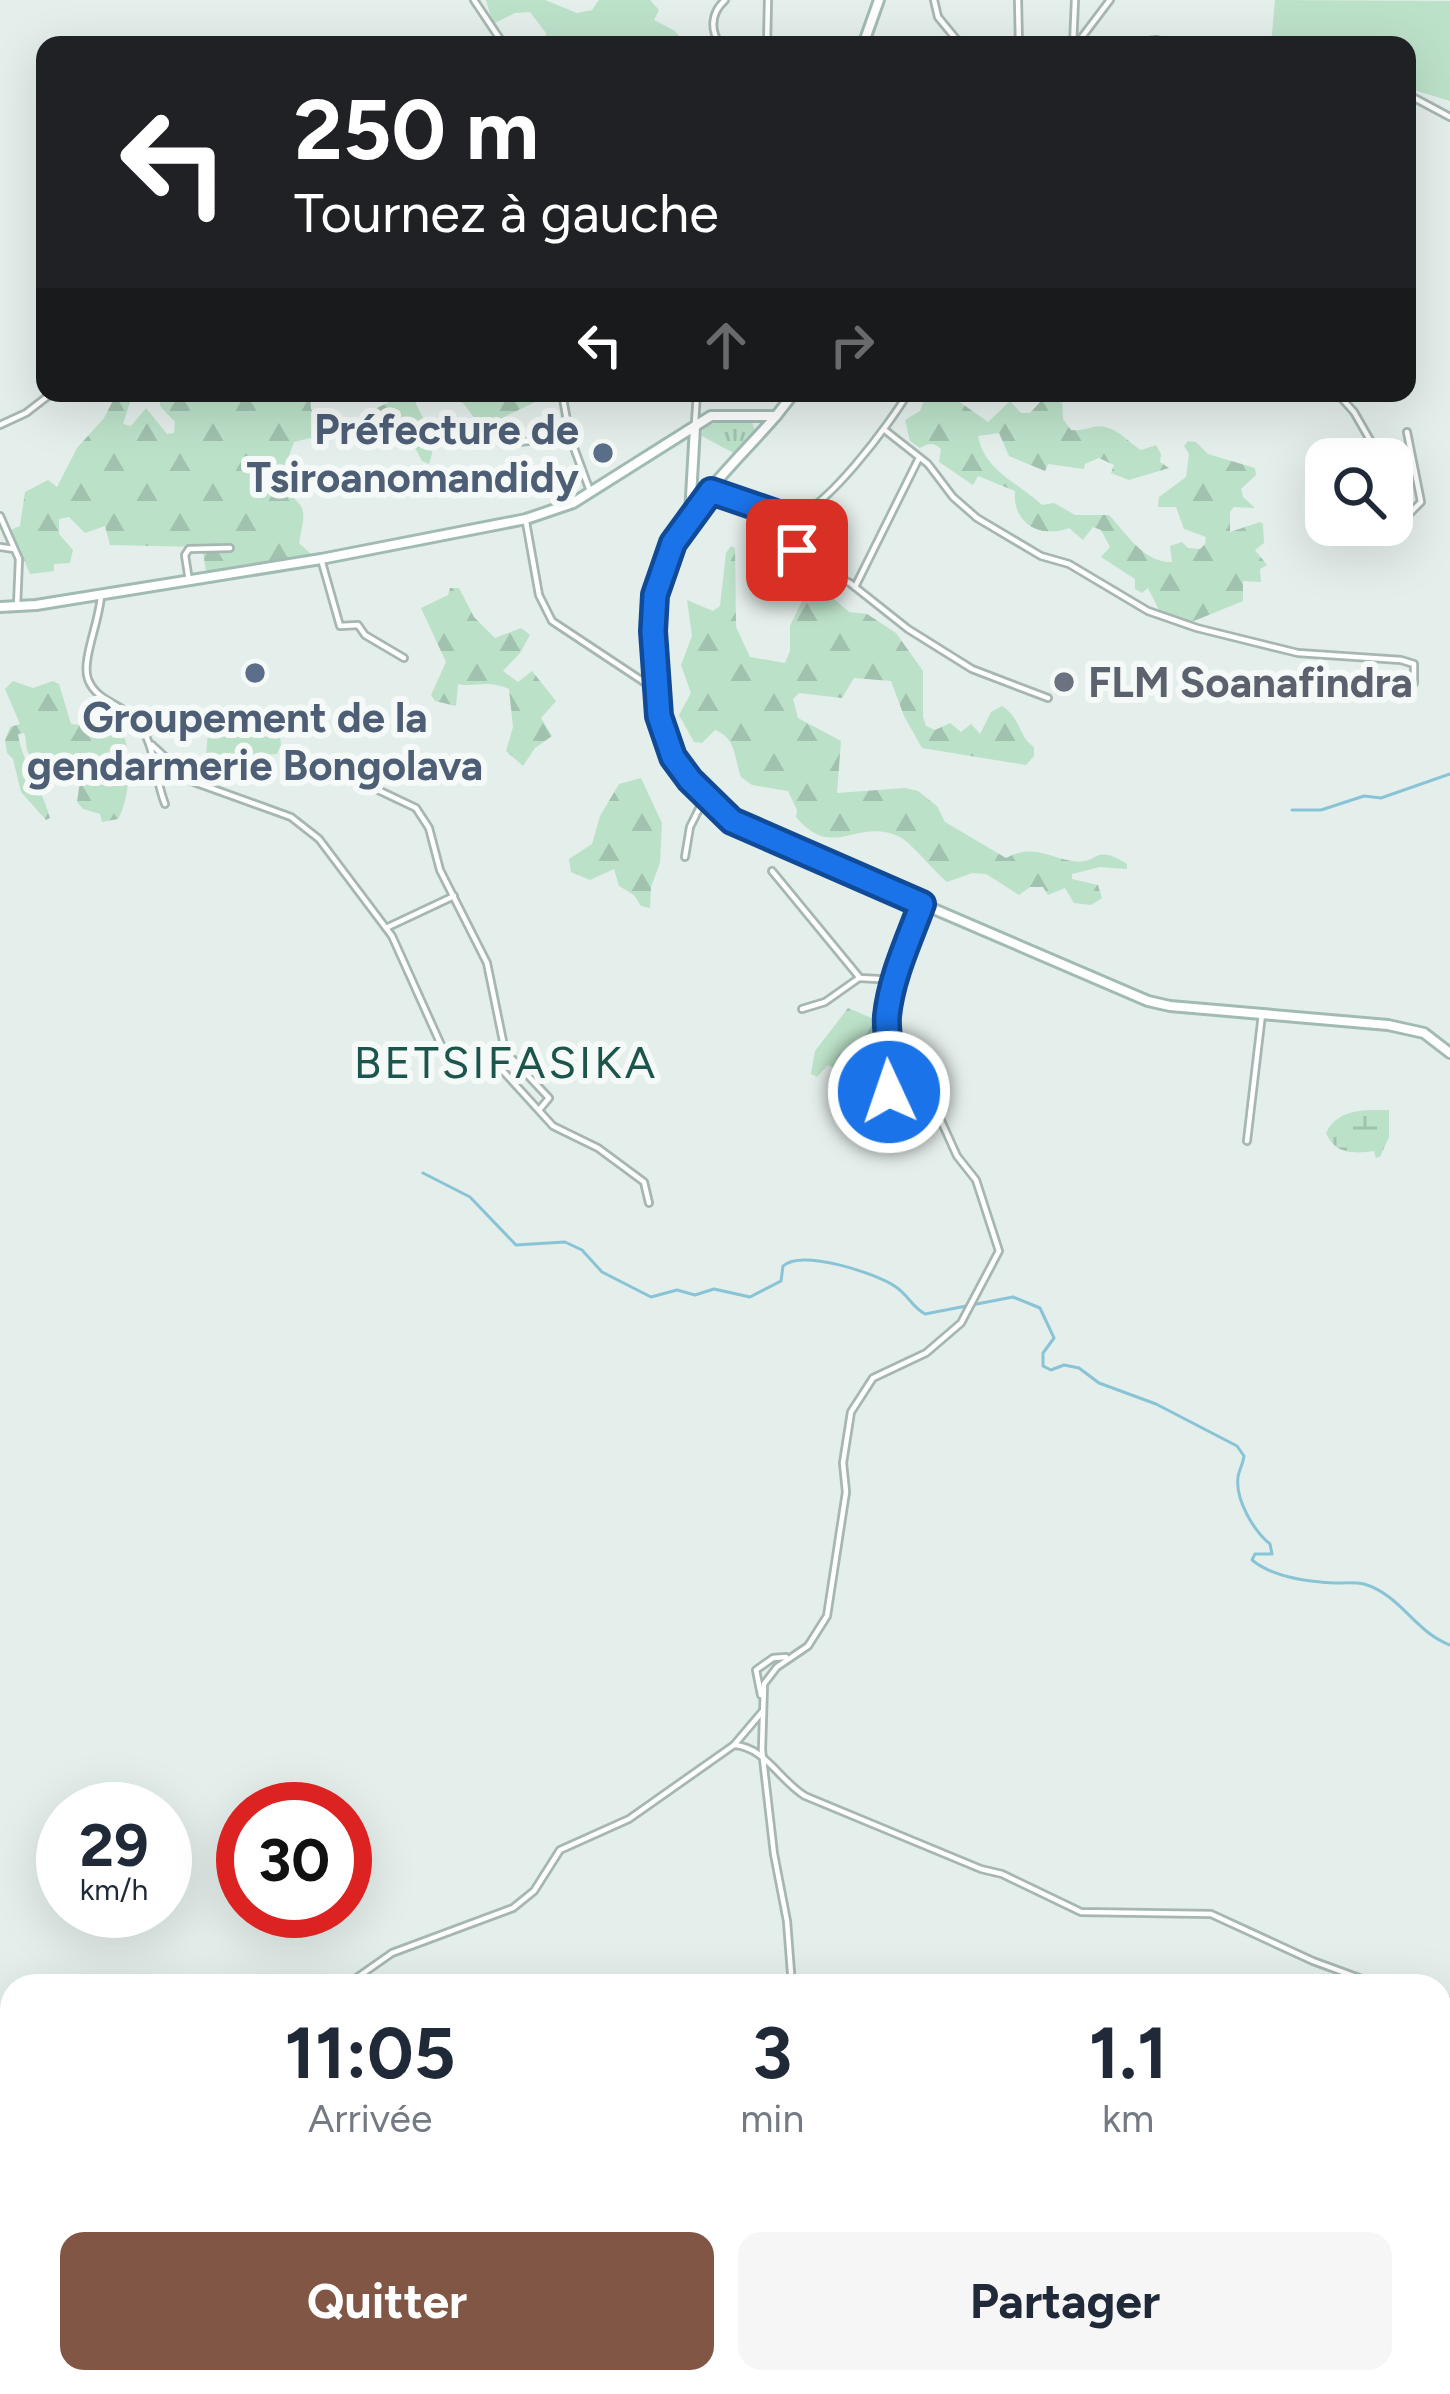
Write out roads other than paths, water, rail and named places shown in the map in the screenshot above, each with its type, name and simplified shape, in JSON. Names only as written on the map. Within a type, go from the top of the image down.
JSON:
[{"type":"street","points":[[474,0],[498,36]]},
{"type":"street","points":[[710,0],[717,7]]},
{"type":"street","points":[[717,36],[712,22],[725,0]]},
{"type":"street","points":[[766,36],[768,0]]},
{"type":"street","points":[[866,36],[879,0]]},
{"type":"street","points":[[934,0],[938,16],[954,36]]},
{"type":"street","points":[[1018,0],[1019,36]]},
{"type":"street","points":[[1075,0],[1075,36]]},
{"type":"street","points":[[1082,36],[1110,0]]},
{"type":"street","points":[[1416,99],[1450,117]]},
{"type":"street","points":[[0,424],[40,402]]},
{"type":"street","points":[[564,402],[570,437],[590,491]]},
{"type":"street","points":[[690,515],[696,402]]},
{"type":"street","points":[[787,402],[690,515],[662,564],[655,595],[659,716],[673,757],[706,797],[732,821],[1148,1000],[1406,1029],[1424,1033],[1450,1054]]},
{"type":"street","points":[[714,488],[787,517],[806,512],[886,431],[903,402]]},
{"type":"street","points":[[1345,402],[1369,438]]},
{"type":"street","points":[[0,607],[321,559],[526,519],[573,503],[711,416],[776,416]]},
{"type":"street","points":[[754,416],[760,434]]},
{"type":"street","points":[[886,431],[928,464],[953,497],[977,518],[1148,610],[1197,628],[1298,653],[1401,660],[1414,664],[1414,682]]},
{"type":"street","points":[[1407,432],[1408,438]]},
{"type":"street","points":[[518,442],[570,437]]},
{"type":"street","points":[[855,587],[919,460]]},
{"type":"street","points":[[1413,464],[1420,502],[1413,510]]},
{"type":"street","points":[[0,516],[20,559],[17,606]]},
{"type":"street","points":[[787,517],[790,537],[808,563],[855,587],[908,629],[972,669],[1048,698]]},
{"type":"street","points":[[526,519],[539,595],[552,621],[656,690]]},
{"type":"street","points":[[0,547],[14,550]]},
{"type":"street","points":[[189,580],[185,555],[189,549],[230,548]]},
{"type":"street","points":[[321,559],[340,626],[358,625],[365,635],[404,658]]},
{"type":"street","points":[[100,595],[100,620],[86,666],[96,693],[130,714],[152,745],[191,781],[291,817],[310,830],[386,928],[442,1047],[503,1071],[558,1130],[598,1148],[644,1182],[649,1203]]},
{"type":"street","points":[[152,745],[165,804]]},
{"type":"street","points":[[409,772],[370,758],[362,758],[358,765],[376,790],[416,808],[429,828],[440,869],[487,963],[506,1051],[549,1098],[539,1110]]},
{"type":"street","points":[[685,857],[689,827],[706,797]]},
{"type":"street","points":[[772,871],[860,978]]},
{"type":"street","points":[[386,928],[454,896]]},
{"type":"street","points":[[790,1974],[788,1921],[774,1853],[764,1759],[764,1684],[777,1667],[816,1637],[827,1616],[846,1492],[843,1463],[850,1412],[872,1378],[926,1353],[961,1323],[999,1251],[976,1180],[957,1156],[938,1114],[923,1101],[889,1092],[896,1069],[886,1038],[895,980],[922,904]]},
{"type":"street","points":[[802,1009],[824,1002],[860,978],[895,980]]},
{"type":"street","points":[[1247,1141],[1262,1014]]},
{"type":"street","points":[[764,1700],[754,1677],[756,1670],[773,1658],[792,1657]]},
{"type":"street","points":[[362,1974],[392,1953],[513,1908],[534,1891],[560,1850],[629,1819],[734,1745],[763,1711]]},
{"type":"street","points":[[734,1745],[757,1750],[790,1787],[805,1796],[1002,1874],[1081,1912],[1211,1914],[1348,1974]]},
{"type":"waterway","points":[[1292,810],[1321,810],[1364,796],[1381,798],[1450,774]]},
{"type":"waterway","points":[[423,1173],[470,1197],[516,1245],[565,1242],[582,1250],[602,1272],[651,1297],[677,1290],[695,1295],[714,1289],[750,1297],[781,1281],[783,1266],[806,1260],[886,1281],[925,1314],[1013,1297],[1040,1308],[1054,1338],[1043,1353],[1043,1366],[1079,1368],[1099,1383],[1156,1404],[1237,1446],[1244,1456],[1239,1495],[1272,1554],[1255,1554],[1252,1560],[1291,1578],[1361,1583],[1377,1589],[1427,1632],[1450,1645]]},
{"type":"place","name":"Préfecture de Tsiroanomandidy","points":[[603,453]]},
{"type":"place","name":"Groupement de la gendarmerie Bongolava","points":[[255,673]]},
{"type":"place","name":"FLM Soanafindra","points":[[1064,682]]},
{"type":"district","name":"BETSIFASIKA","points":[[506,1062]]}]
